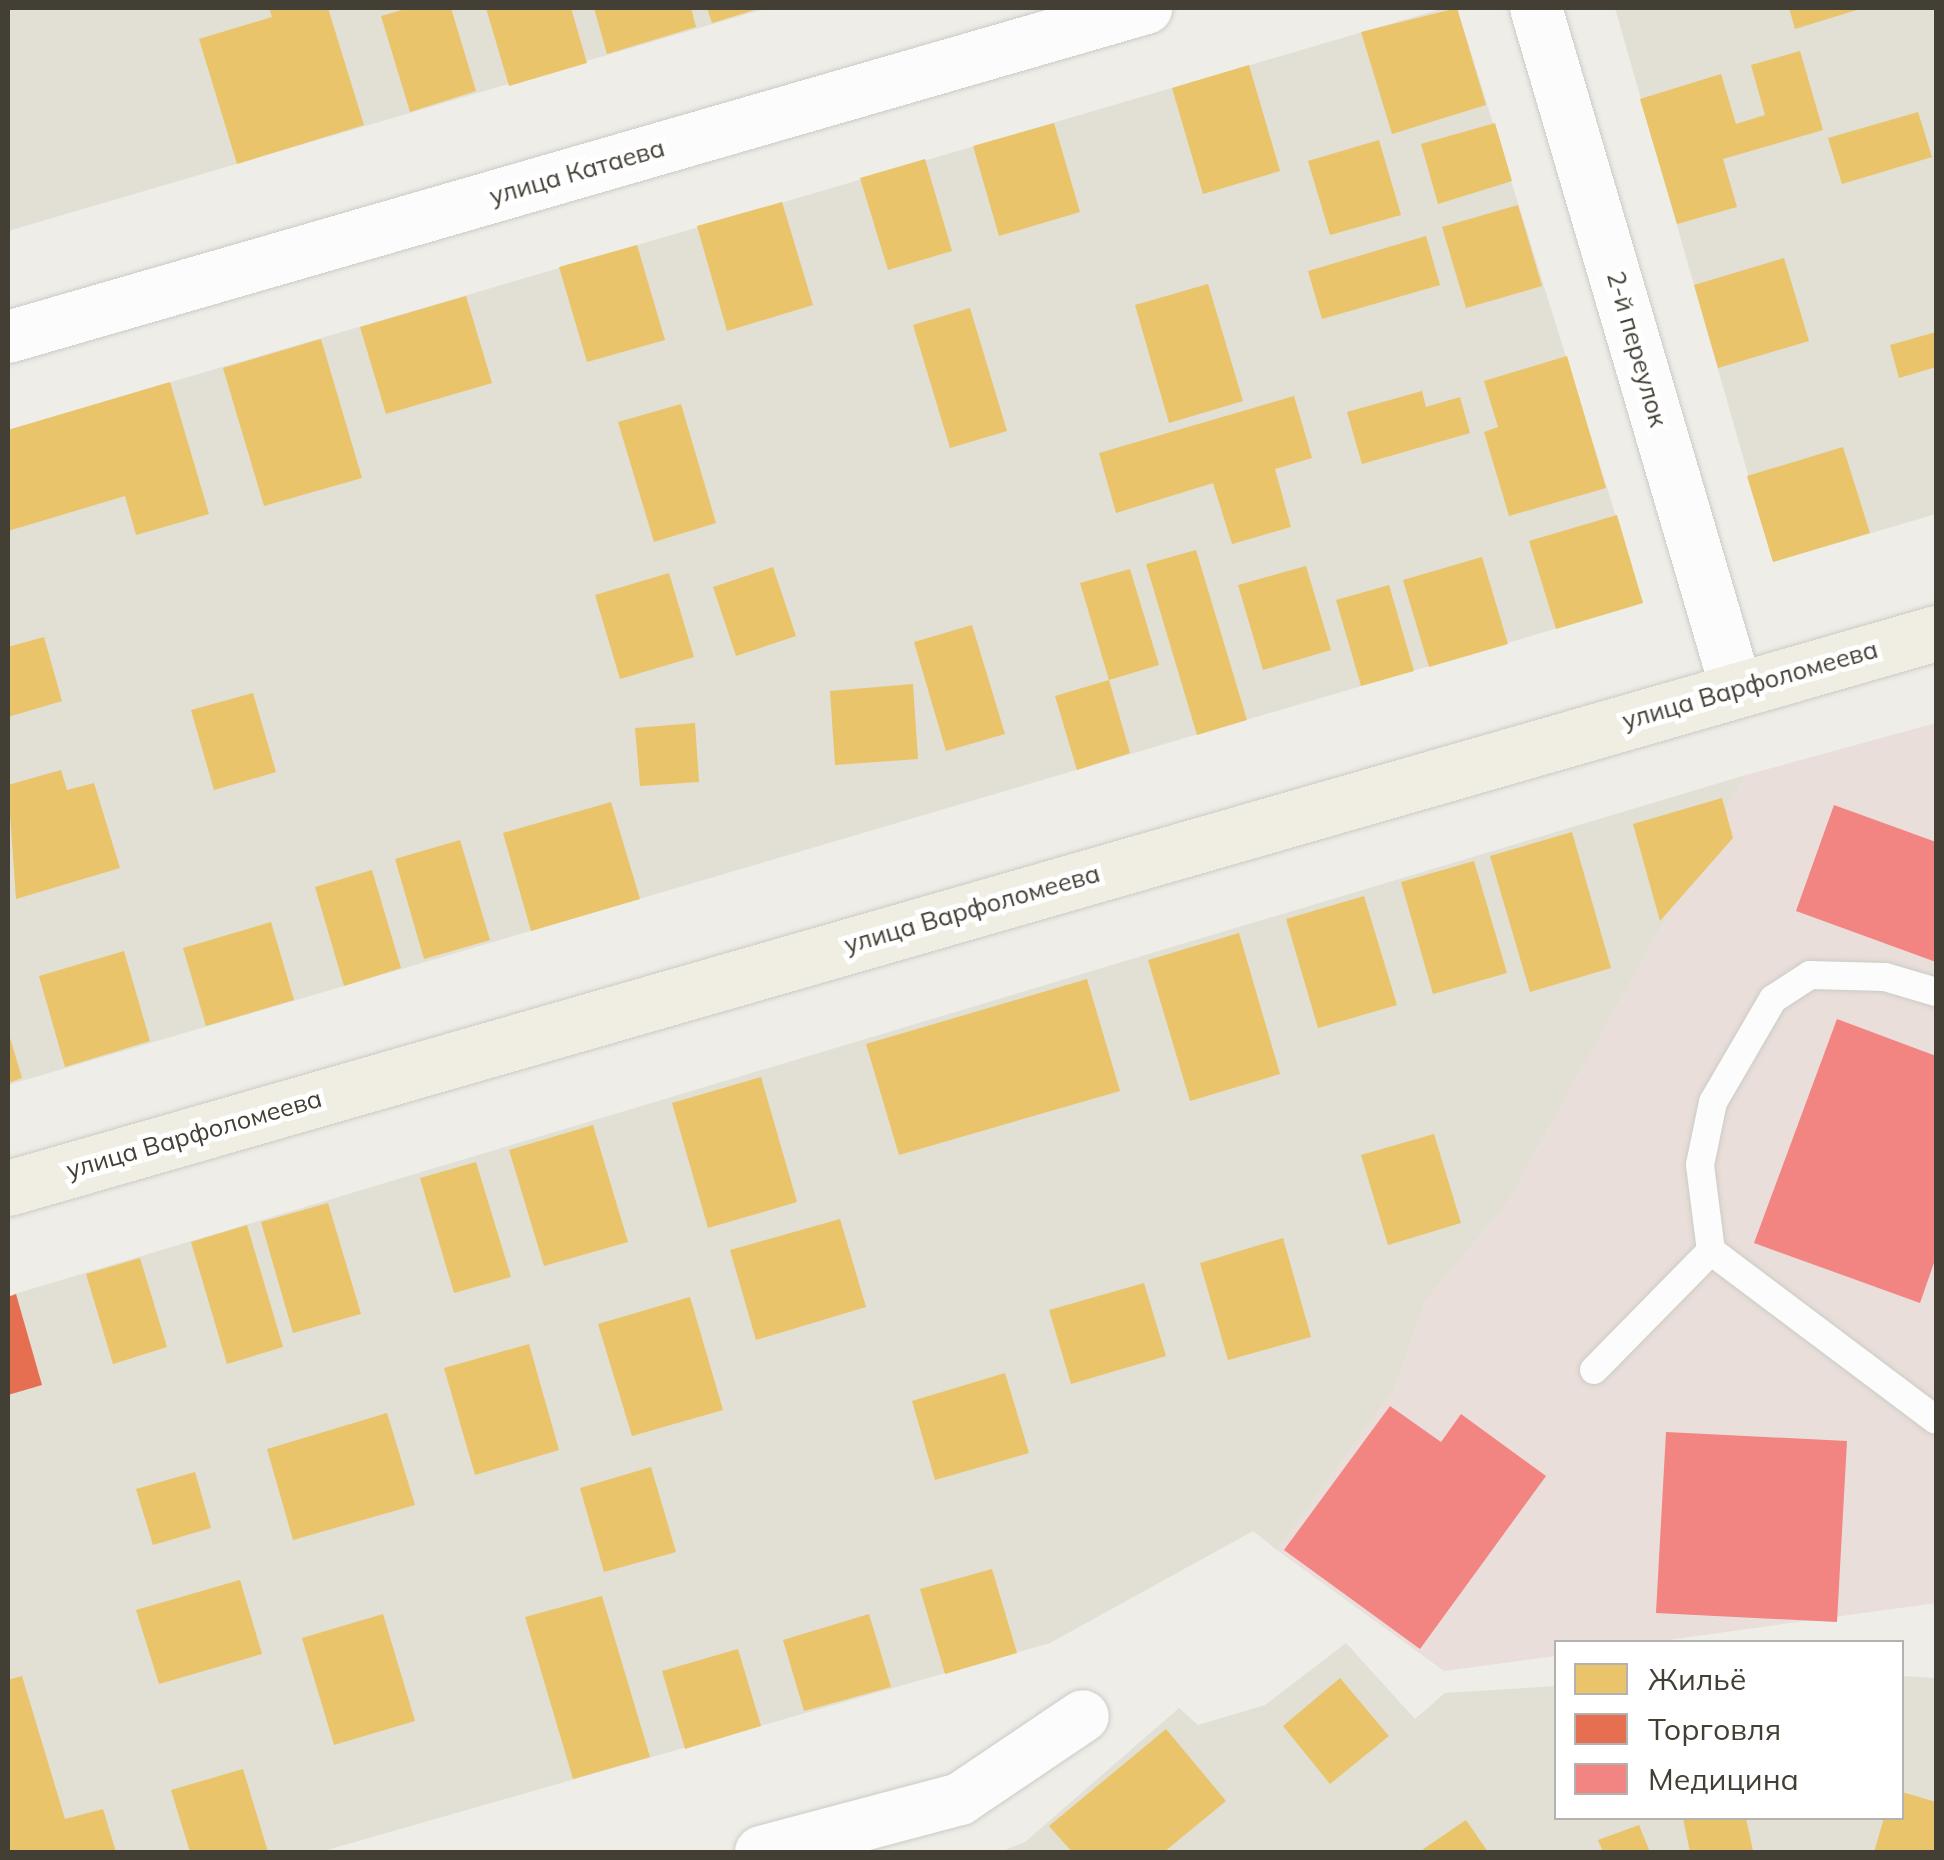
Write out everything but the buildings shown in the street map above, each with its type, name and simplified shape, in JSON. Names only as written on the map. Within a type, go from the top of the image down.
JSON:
[{"type":"main road","name":"улица Варфоломеева","points":[[8,1188],[1936,632]]},
{"type":"street","name":"улица Катаева","points":[[8,337],[1146,8]]},
{"type":"street","name":"2-й переулок","points":[[1536,8],[1737,691]]},
{"type":"street","points":[[760,1852],[960,1799],[1083,1716]]},
{"type":"lane","points":[[1936,992],[1885,977],[1810,975],[1772,998],[1713,1102],[1700,1165],[1711,1251],[1936,1420]]},
{"type":"lane","points":[[1594,1370],[1711,1251]]},
{"type":"shaded area","points":[[8,8],[767,8],[8,231]]},
{"type":"shaded area","points":[[1444,8],[1457,8],[1643,603],[8,1085],[8,430]]},
{"type":"shaded area","points":[[1615,8],[1936,8],[1936,514],[1773,562]]},
{"type":"shaded area","points":[[1936,723],[1936,1603],[1668,1640],[1554,1640],[1554,1656],[1444,1671],[1277,1550],[1394,1390],[1426,1300],[1506,1205],[1746,775]]},
{"type":"shaded area","points":[[1746,775],[1506,1205],[1426,1300],[1394,1390],[1277,1550],[1253,1531],[1050,1643],[320,1852],[8,1852],[8,1296]]},
{"type":"shaded area","points":[[1346,1643],[1415,1719],[1445,1693],[1554,1686],[1554,1820],[1904,1820],[1904,1676],[1936,1678],[1936,1852],[1000,1852],[1025,1842],[1179,1708],[1198,1725],[1265,1705]]}]
